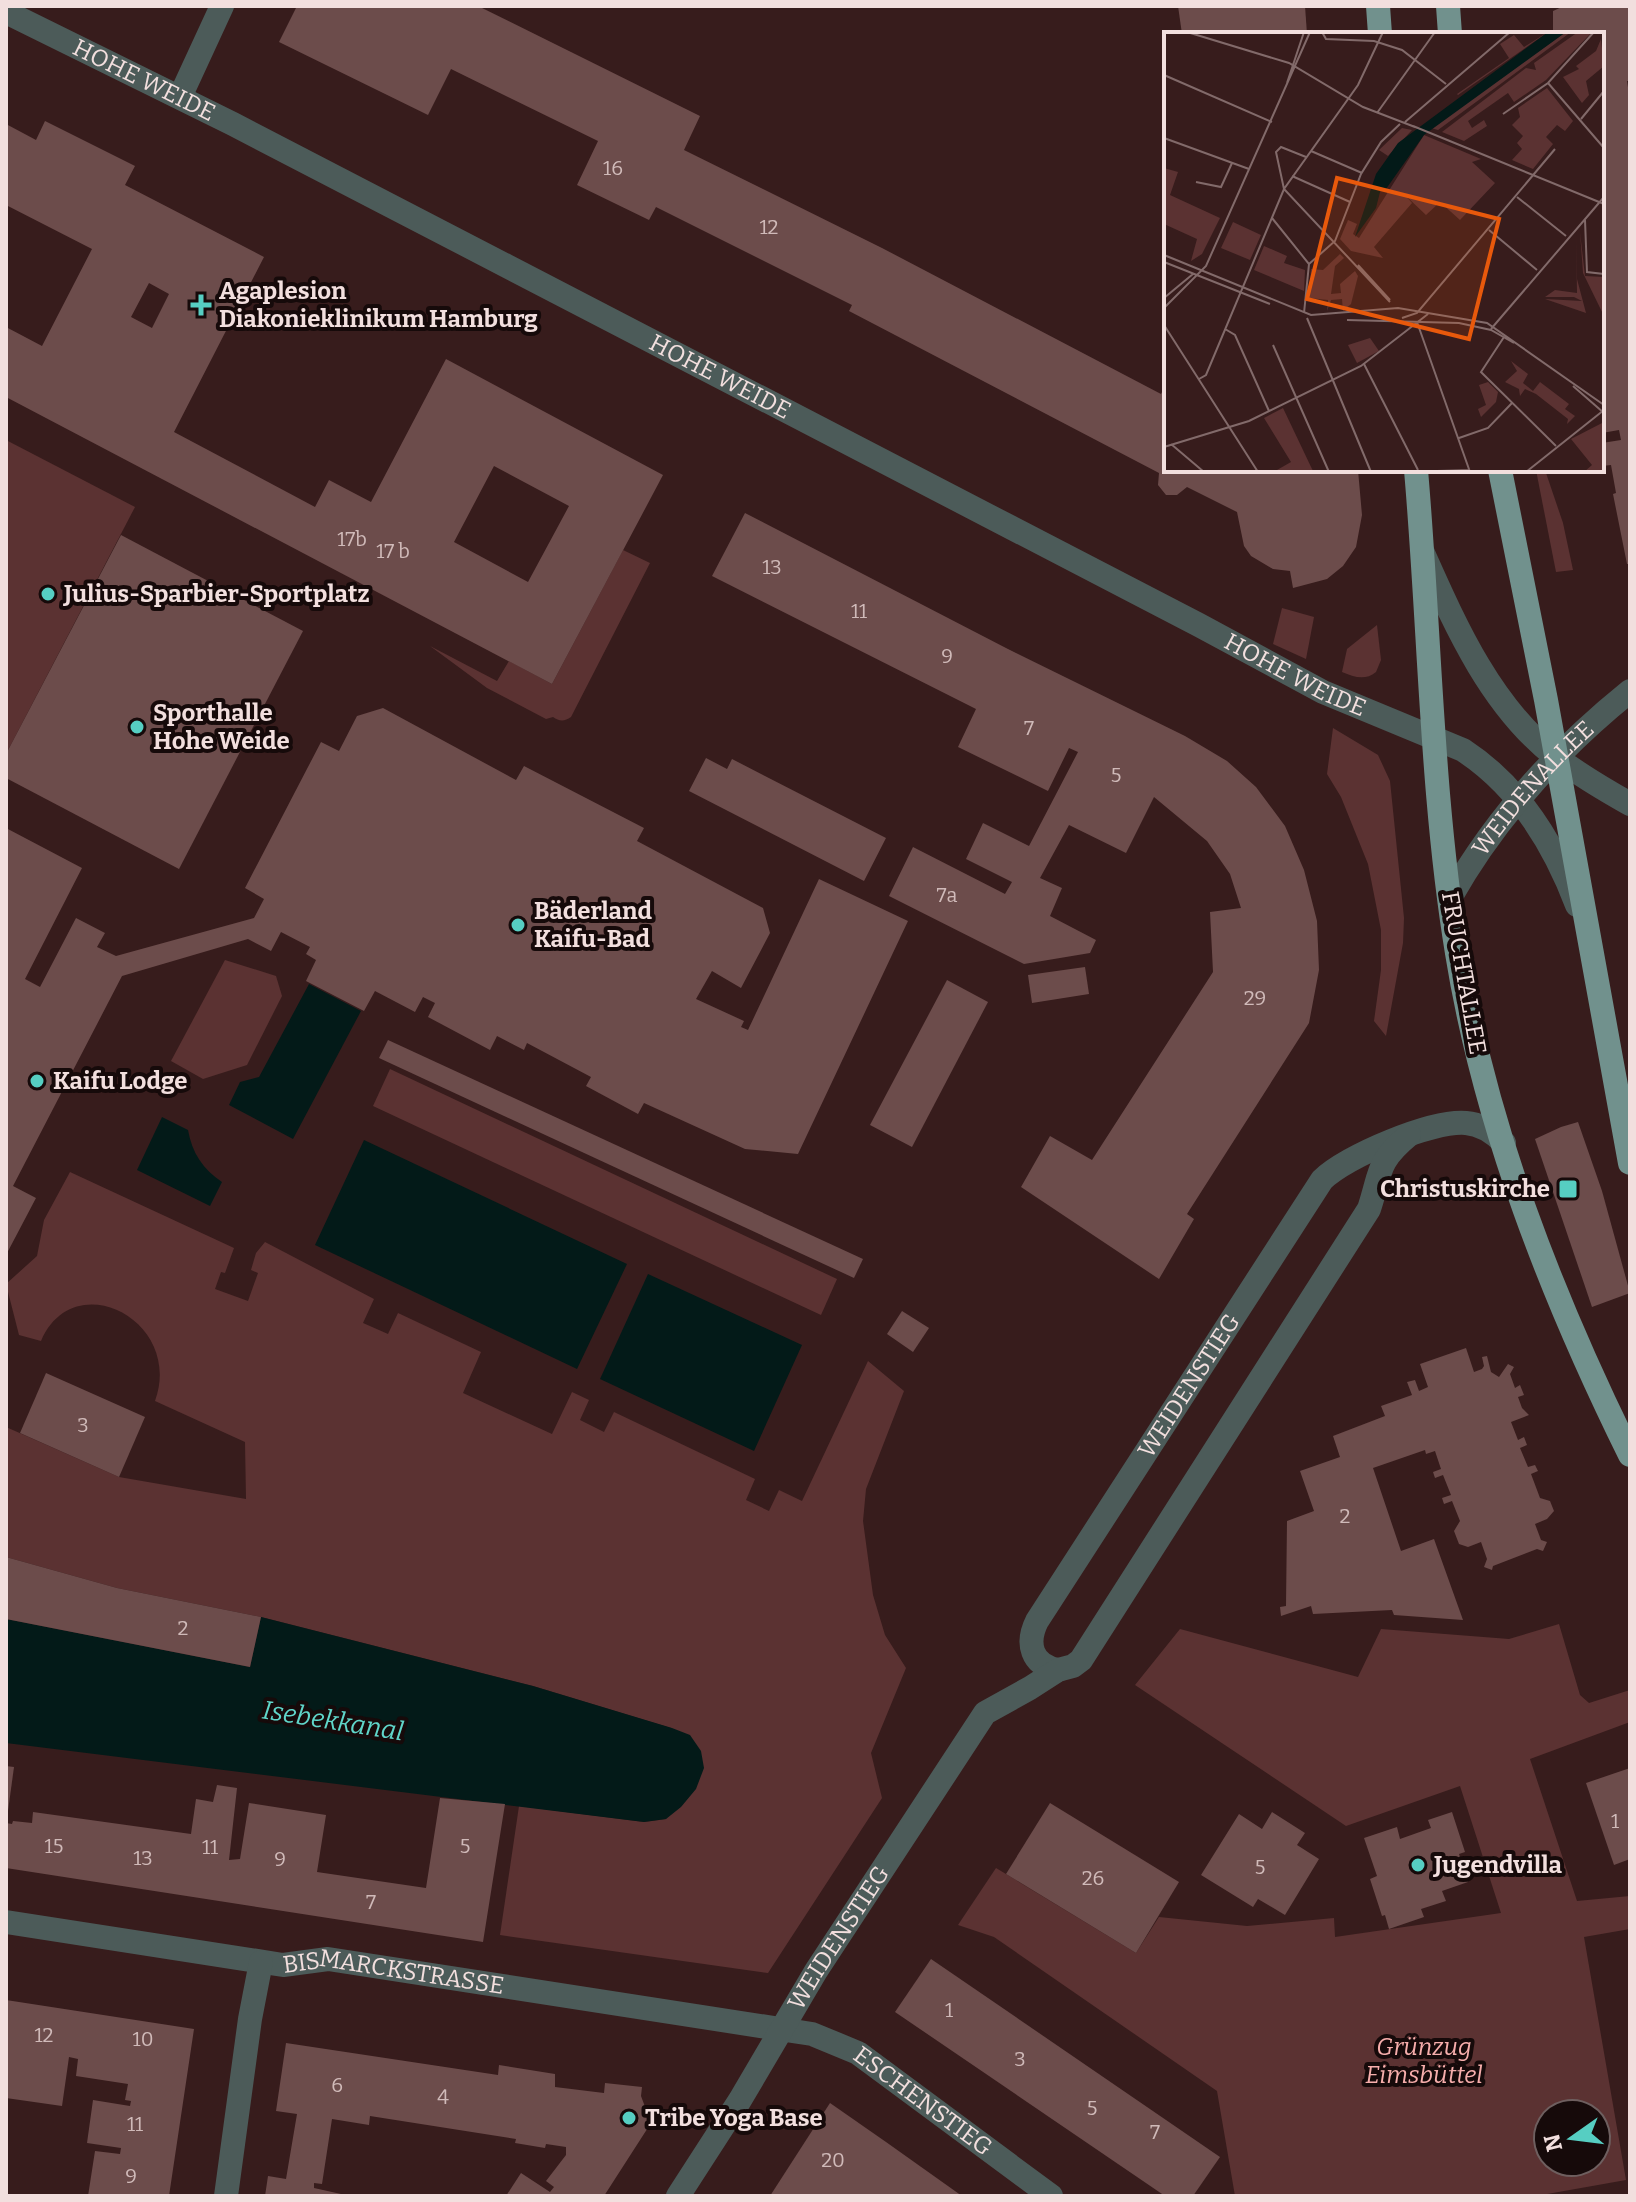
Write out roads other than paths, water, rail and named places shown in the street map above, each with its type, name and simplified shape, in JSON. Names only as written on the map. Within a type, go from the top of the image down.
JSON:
[{"type":"main road","points":[[1378,6],[1380,32]]},
{"type":"main road","points":[[1448,6],[1450,32]]},
{"type":"main road","name":"FRUCHTALLEE","points":[[1416,472],[1434,737],[1450,898],[1467,1009],[1482,1072],[1540,1249],[1584,1360],[1630,1455]]},
{"type":"main road","points":[[1500,472],[1557,757],[1630,1163]]},
{"type":"street","points":[[180,97],[222,6]]},
{"type":"street","name":"HOHE WEIDE","points":[[6,12],[180,97],[1323,692],[1434,737]]},
{"type":"street","points":[[1423,553],[1454,622],[1492,688],[1508,708],[1557,757],[1630,804]]},
{"type":"street","name":"WEIDENALLEE","points":[[1450,898],[1489,836],[1518,799],[1557,757],[1630,691]]},
{"type":"street","points":[[1434,737],[1482,762],[1518,799],[1551,847],[1566,877],[1591,951]]},
{"type":"street","name":"WEIDENSTIEG","points":[[1058,1670],[1042,1664],[1032,1651],[1030,1640],[1037,1621],[1322,1180],[1343,1162],[1409,1135],[1464,1122],[1482,1127],[1504,1143]]},
{"type":"street","name":"WEIDENSTIEG","points":[[678,2196],[894,1848],[985,1713],[1058,1670],[1073,1666],[1089,1647],[1369,1209],[1375,1181],[1391,1149],[1409,1135]]},
{"type":"street","name":"BISMARCKSTRASSE","points":[[6,1922],[283,1965],[328,1959],[781,2030]]},
{"type":"street","points":[[226,2196],[250,2019],[261,1962]]},
{"type":"street","name":"ESCHENSTIEG","points":[[781,2030],[812,2034],[858,2053],[1051,2196]]},
{"type":"water","points":[[309,984],[361,1011],[293,1139],[229,1105],[240,1082],[259,1077]]},
{"type":"water","points":[[162,1117],[188,1130],[199,1160],[222,1182],[210,1206],[137,1170]]},
{"type":"water","points":[[364,1140],[627,1264],[577,1369],[315,1245]]},
{"type":"water","points":[[648,1274],[802,1345],[754,1451],[600,1379]]},
{"type":"water","name":"Isebekkanal","points":[[261,1617],[533,1686],[672,1728],[690,1735],[701,1751],[704,1768],[696,1789],[681,1807],[666,1819],[644,1822],[6,1743],[6,1619],[250,1667]]},
{"type":"place","name":"Agaplesion Diakonieklinikum Hamburg","points":[[201,305]]},
{"type":"place","name":"Julius-Sparbier-Sportplatz","points":[[48,594]]},
{"type":"place","name":"Sporthalle Hohe Weide","points":[[137,727]]},
{"type":"place","name":"Bäderland Kaifu-Bad","points":[[518,925]]},
{"type":"place","name":"Kaifu Lodge","points":[[37,1081]]},
{"type":"place","name":"Christuskirche","points":[[1568,1189]]},
{"type":"place","name":"Jugendvilla","points":[[1418,1865]]},
{"type":"place","name":"Tribe Yoga Base","points":[[629,2118]]},
{"type":"park label","name":"Grünzug Eimsbüttel","points":[[1424,2061]]}]
